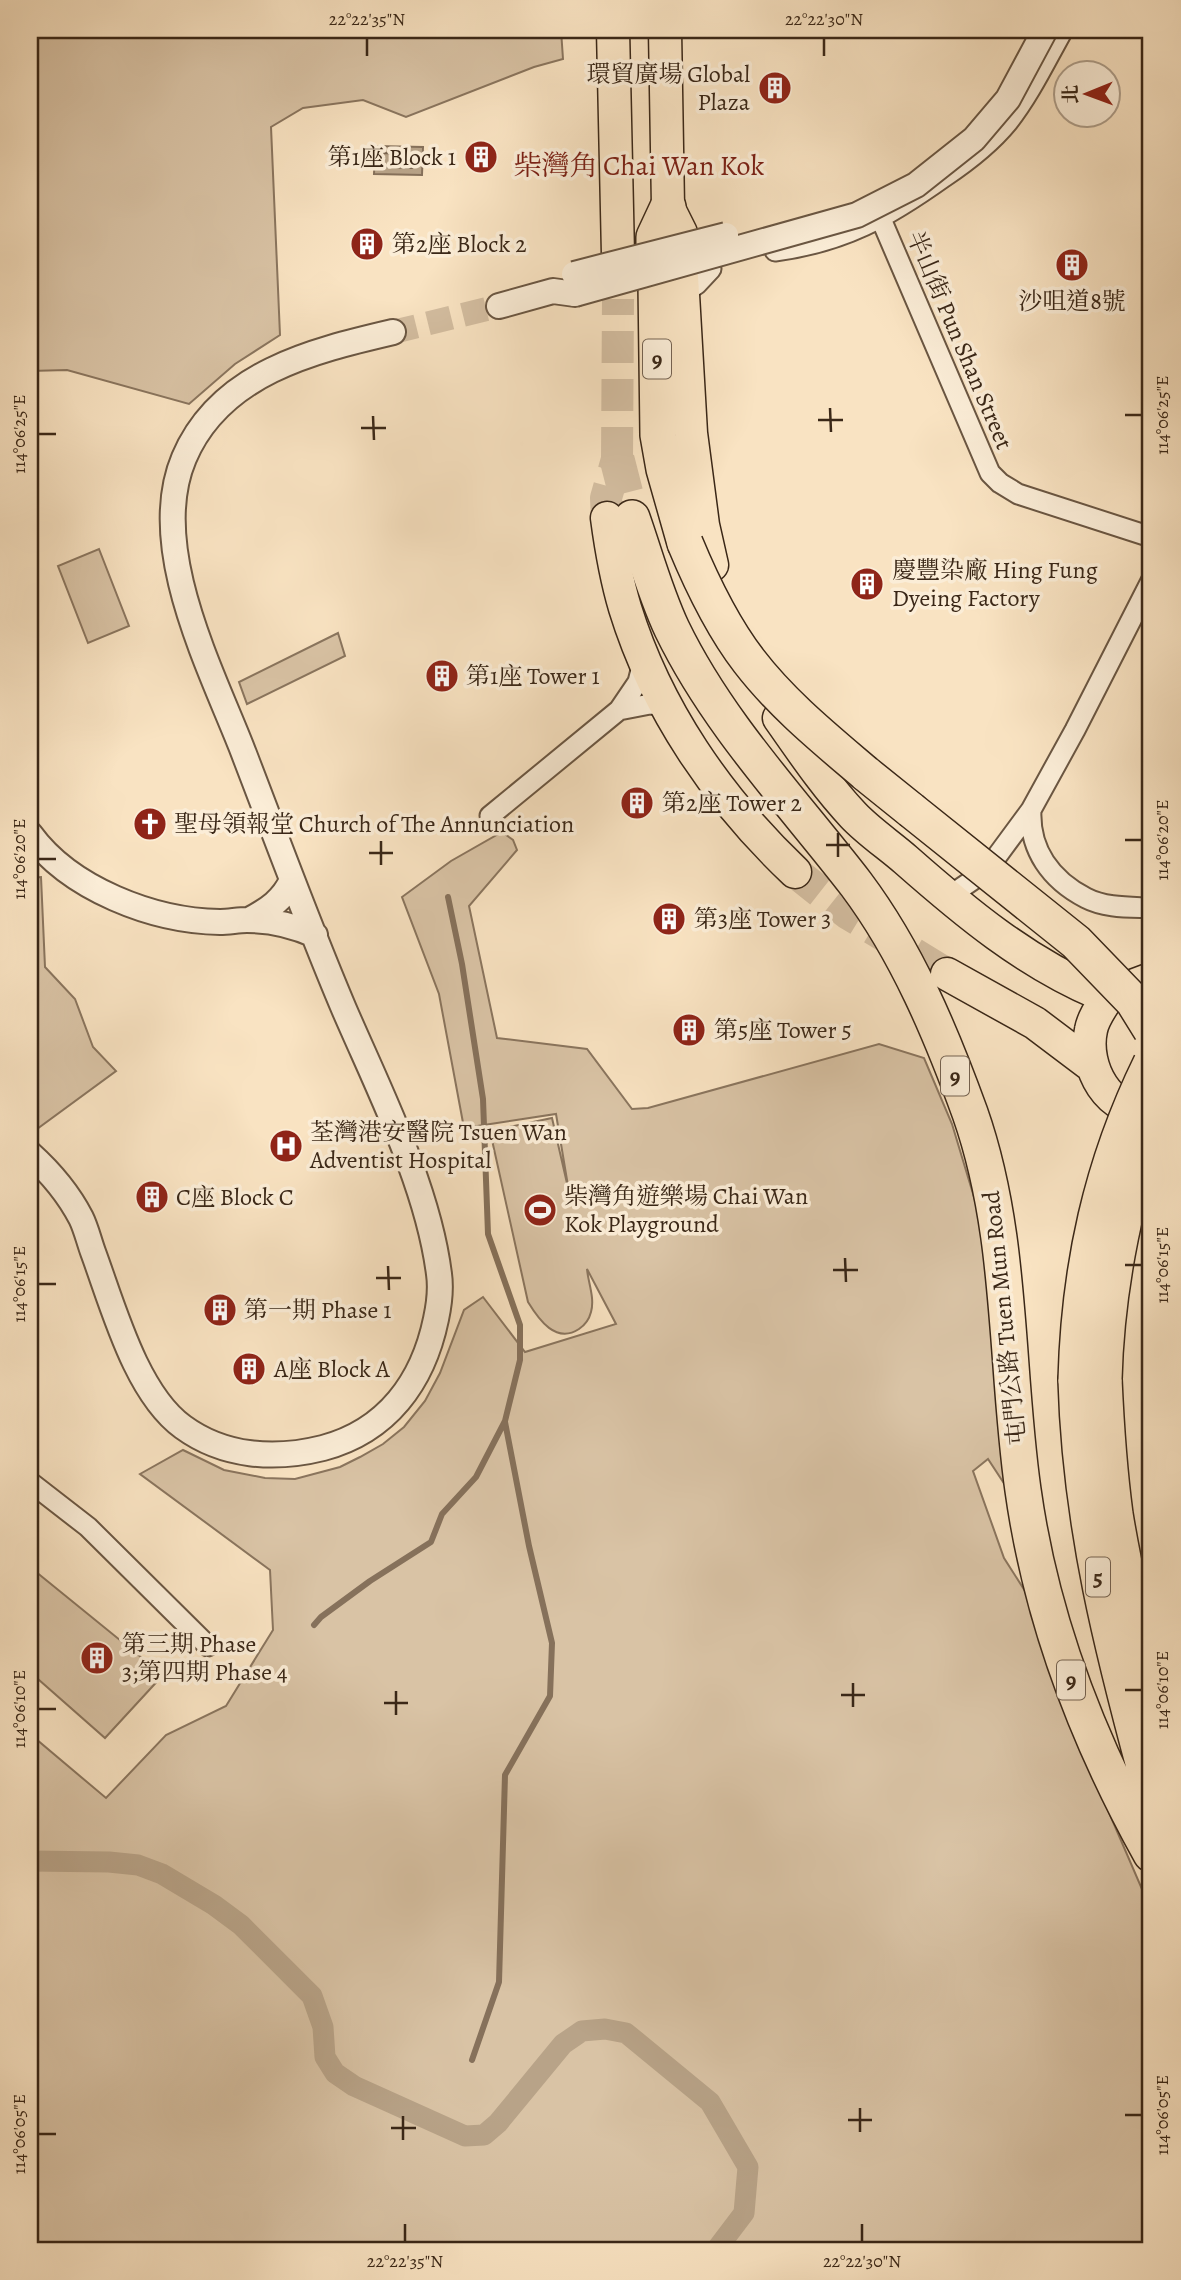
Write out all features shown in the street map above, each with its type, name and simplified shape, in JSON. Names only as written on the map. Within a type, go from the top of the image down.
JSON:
[{"type":"highway","name":"9","points":[[683,281],[658,435],[664,469],[685,543],[711,600],[741,649],[769,685],[828,741],[1076,942],[1133,1001],[1151,1030]]},
{"type":"highway","name":"屯門公路 Tuen Mun Road","points":[[620,518],[672,630],[709,694],[762,767],[856,885],[890,935],[921,994],[946,1052],[982,1152],[998,1224],[1006,1287],[1022,1486],[1029,1533],[1048,1610],[1061,1655],[1094,1740],[1151,1854]]},
{"type":"highway","name":"5","points":[[1151,1063],[1127,1115],[1101,1189],[1084,1285],[1077,1348],[1090,1379],[1108,1449],[1115,1513],[1139,1633],[1151,1678]]},
{"type":"highway","name":"5","points":[[1151,1132],[1133,1185],[1110,1311],[1090,1379],[1080,1459],[1093,1558],[1151,1792]]},
{"type":"main road","points":[[613,30],[618,255]]},
{"type":"main road","points":[[665,30],[668,229]]},
{"type":"main road","points":[[683,281],[691,433],[703,525],[712,565]]},
{"type":"main road","points":[[620,518],[616,571],[625,607],[644,658],[666,705],[691,748],[728,800],[747,824],[795,872]]},
{"type":"main road","points":[[779,718],[823,781],[856,818],[948,897],[1017,950],[1102,996],[1091,1027],[1089,1044],[1092,1066],[1116,1103],[1142,1110],[1151,1108]]},
{"type":"main road","points":[[947,974],[1035,1023],[1092,1066]]},
{"type":"street","points":[[567,286],[636,259],[852,202],[910,173],[963,132],[999,91],[1032,30]]},
{"type":"street","points":[[499,306],[567,286],[857,215],[916,185],[974,139],[1008,99],[1045,30]]},
{"type":"street","points":[[775,251],[857,230],[881,219],[974,156],[991,141],[1021,104],[1063,30]]},
{"type":"street","name":"半山街 Pun Shan Street","points":[[881,219],[990,472],[999,483],[1018,494],[1151,537]]},
{"type":"street","points":[[30,1154],[62,1189],[82,1219],[134,1361],[147,1387],[163,1409],[183,1427],[228,1450],[265,1455],[297,1453],[354,1437],[396,1405],[412,1384],[424,1362],[438,1306],[439,1277],[429,1227],[412,1172],[292,880],[204,654],[185,600],[174,538],[177,478],[190,446],[209,416],[223,401],[258,376],[303,356],[393,332]]},
{"type":"street","points":[[948,897],[986,871],[1031,810],[1151,581]]},
{"type":"street","points":[[490,816],[619,710],[638,682],[644,658]]},
{"type":"street","points":[[619,710],[650,704],[666,705]]},
{"type":"street","points":[[1031,810],[1032,838],[1050,871],[1060,880],[1087,899],[1115,906],[1151,908]]},
{"type":"street","points":[[30,834],[53,860],[83,882],[113,897],[155,912],[220,922],[249,919],[298,927],[315,935]]},
{"type":"street","points":[[249,919],[273,905],[288,889],[292,880]]},
{"type":"street","points":[[30,1482],[88,1527],[208,1646]]},
{"type":"shaded area","points":[[30,30],[561,30],[563,59],[534,67],[406,117],[363,100],[303,108],[271,127],[280,335],[235,364],[189,404],[67,370],[30,371]]},
{"type":"shaded area","points":[[99,549],[129,626],[88,643],[58,566]]},
{"type":"shaded area","points":[[338,633],[345,656],[247,704],[239,682]]},
{"type":"shaded area","points":[[502,832],[513,840],[517,850],[469,906],[497,1038],[587,1049],[632,1109],[648,1108],[879,1044],[924,1058],[952,1124],[980,1217],[1009,1491],[988,1459],[973,1471],[1004,1558],[1025,1591],[1063,1706],[1151,1910],[1151,2250],[30,2250],[30,1734],[106,1798],[166,1735],[226,1706],[273,1630],[270,1570],[140,1474],[183,1450],[224,1470],[265,1478],[295,1479],[340,1467],[360,1457],[383,1444],[404,1427],[425,1401],[440,1373],[464,1310],[483,1297],[525,1352],[616,1324],[587,1269],[592,1307],[588,1320],[579,1329],[571,1333],[556,1332],[537,1316],[528,1302],[490,1131],[552,1118],[569,1192],[556,1114],[464,1128],[439,994],[402,897],[451,861]]},
{"type":"shaded area","points":[[41,877],[45,967],[75,999],[93,1047],[116,1071],[37,1129],[30,1124],[30,878]]},
{"type":"shaded area","points":[[30,1567],[163,1675],[105,1738],[30,1672]]},
{"type":"water","points":[[375,146],[423,147],[422,175],[374,174]]},
{"type":"waterway","points":[[314,1625],[370,1581],[431,1542],[442,1514],[476,1477],[505,1421],[520,1360],[520,1325],[488,1234],[483,1099],[462,964],[448,897]]},
{"type":"waterway","points":[[472,2060],[499,1982],[505,1775],[550,1696],[552,1643],[529,1546],[505,1422]]},
{"type":"waterway","points":[[30,1861],[138,1865],[162,1874],[214,1905],[241,1925],[312,1996],[323,2027],[325,2057],[335,2073],[354,2086],[465,2136],[484,2135],[498,2123],[563,2044],[582,2031],[605,2029],[626,2033],[710,2102],[748,2167],[744,2213],[716,2250]]},
{"type":"tunnel","points":[[617,459],[618,299]]},
{"type":"tunnel","points":[[393,332],[499,306]]},
{"type":"tunnel","points":[[607,518],[606,498],[617,459]]},
{"type":"tunnel","points":[[617,459],[632,518]]},
{"type":"tunnel","points":[[795,872],[847,913],[947,974]]},
{"type":"place","name":"環貿廣場 Global Plaza","points":[[775,88]]},
{"type":"place","name":"第1座 Block 1","points":[[481,157]]},
{"type":"place","name":"第2座 Block 2","points":[[367,244]]},
{"type":"place","name":"沙咀道8號","points":[[1072,265]]},
{"type":"place","name":"慶豐染廠 Hing Fung Dyeing Factory","points":[[867,584]]},
{"type":"place","name":"第1座 Tower 1","points":[[442,676]]},
{"type":"place","name":"第2座 Tower 2","points":[[637,803]]},
{"type":"place","name":"聖母領報堂 Church of The Annunciation","points":[[150,824]]},
{"type":"place","name":"第3座 Tower 3","points":[[669,919]]},
{"type":"place","name":"第5座 Tower 5","points":[[689,1030]]},
{"type":"place","name":"荃灣港安醫院 Tsuen Wan Adventist Hospital","points":[[286,1146]]},
{"type":"place","name":"C座 Block C","points":[[152,1197]]},
{"type":"place","name":"柴灣角遊樂場 Chai Wan Kok Playground","points":[[540,1210]]},
{"type":"place","name":"第一期 Phase 1","points":[[220,1310]]},
{"type":"place","name":"A座 Block A","points":[[249,1369]]},
{"type":"place","name":"第三期 Phase 3;第四期 Phase 4","points":[[97,1658]]},
{"type":"district","name":"柴灣角 Chai Wan Kok","points":[[639,166]]}]
